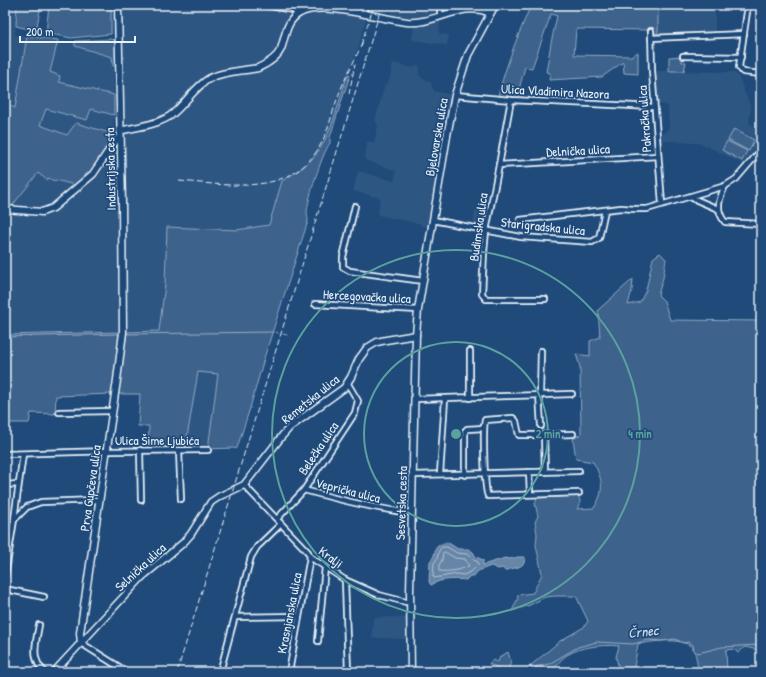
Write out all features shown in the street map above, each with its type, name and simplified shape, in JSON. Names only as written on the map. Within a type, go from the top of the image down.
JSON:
[{"type":"street","name":"Industrijska cesta","points":[[118,5],[123,334]]},
{"type":"street","points":[[265,5],[293,10],[298,14]]},
{"type":"street","points":[[362,13],[366,5]]},
{"type":"street","points":[[441,16],[440,11],[442,5]]},
{"type":"street","name":"Bjelovarska ulica","points":[[416,335],[418,310],[436,220],[447,136],[455,95],[468,55],[495,5]]},
{"type":"street","points":[[748,5],[740,68],[746,73],[761,74]]},
{"type":"street","points":[[5,209],[42,212],[53,208],[93,174],[120,134],[167,118],[202,84],[214,76],[258,68],[264,65],[278,54],[287,26],[298,14],[307,10],[321,8],[362,13],[407,22],[428,21],[460,10],[476,10],[490,13]]},
{"type":"street","name":"Pakračka ulica","points":[[651,32],[654,107],[662,204]]},
{"type":"street","points":[[651,38],[744,34]]},
{"type":"street","points":[[683,56],[741,57]]},
{"type":"street","name":"Ulica Vladimira Nazora","points":[[455,95],[511,100],[654,107]]},
{"type":"street","name":"Budimska ulica","points":[[511,100],[500,165],[486,231],[482,296],[486,299],[545,299]]},
{"type":"street","points":[[520,220],[622,208],[647,209],[725,186],[736,179],[761,150]]},
{"type":"street","name":"Delnička ulica","points":[[500,165],[658,156]]},
{"type":"street","points":[[725,186],[720,198],[718,209],[725,222],[761,224]]},
{"type":"street","points":[[690,196],[718,209]]},
{"type":"street","points":[[355,206],[343,257],[343,267],[350,271],[423,281]]},
{"type":"street","name":"Starigradska ulica","points":[[436,220],[521,237],[592,242],[599,238],[605,210]]},
{"type":"street","name":"Hercegovačka ulica","points":[[315,304],[418,310]]},
{"type":"street","name":"Prva Gupčeva ulica","points":[[81,643],[80,632],[123,334]]},
{"type":"street","name":"Remetska ulica","points":[[244,485],[282,436],[295,424],[348,384],[359,359],[372,345],[386,340],[416,335]]},
{"type":"street","name":"Sesvetska cesta","points":[[411,672],[410,598],[416,335]]},
{"type":"street","points":[[470,351],[470,398]]},
{"type":"street","points":[[541,351],[541,426]]},
{"type":"street","name":"Belečka ulica","points":[[277,519],[304,490],[355,413],[358,401],[348,384]]},
{"type":"street","points":[[415,400],[540,394],[572,394]]},
{"type":"street","points":[[440,474],[445,399]]},
{"type":"street","points":[[59,412],[112,412]]},
{"type":"street","points":[[573,434],[519,435],[516,421],[513,418],[486,419],[484,422],[486,492],[488,496],[579,493]]},
{"type":"street","points":[[466,475],[465,431],[467,429],[484,428]]},
{"type":"street","points":[[544,435],[545,472]]},
{"type":"street","points":[[140,450],[141,500]]},
{"type":"street","name":"Ulica Šime Ljubića","points":[[5,454],[140,450],[208,450]]},
{"type":"street","points":[[179,451],[181,499]]},
{"type":"street","points":[[5,576],[23,454]]},
{"type":"street","points":[[413,475],[466,475],[580,471]]},
{"type":"street","points":[[529,472],[530,494]]},
{"type":"street","points":[[5,485],[18,484]]},
{"type":"street","name":"Kralji","points":[[244,485],[308,552],[310,557],[345,580],[379,595],[406,602]]},
{"type":"street","name":"Selnička ulica","points":[[54,672],[142,577],[187,538],[211,502],[220,496],[244,485]]},
{"type":"street","name":"Veprička ulica","points":[[304,490],[347,502],[412,513]]},
{"type":"street","points":[[14,520],[27,507],[41,502],[99,500]]},
{"type":"street","points":[[220,672],[253,552],[281,524]]},
{"type":"street","name":"Krasnjanska ulica","points":[[289,672],[310,557]]},
{"type":"street","points":[[318,641],[325,567]]},
{"type":"street","points":[[345,580],[348,672]]},
{"type":"street","points":[[5,589],[44,597]]},
{"type":"street","points":[[235,617],[299,616]]},
{"type":"street","points":[[40,625],[35,651],[36,659],[39,666],[46,672]]},
{"type":"street","points":[[81,643],[128,672]]},
{"type":"shaded area","points":[[5,5],[17,5],[15,35],[27,36],[15,108],[5,103]]},
{"type":"shaded area","points":[[17,5],[41,5],[36,31],[16,26]]},
{"type":"shaded area","points":[[49,5],[76,5],[76,9],[111,8],[111,34],[71,38],[46,33]]},
{"type":"shaded area","points":[[76,5],[282,5],[300,19],[316,12],[366,18],[358,49],[340,95],[329,133],[319,151],[302,169],[282,181],[269,225],[237,230],[165,284],[159,331],[5,335],[5,213],[38,217],[54,213],[88,182],[126,134],[120,37],[111,34],[111,8],[75,9]]},
{"type":"shaded area","points":[[394,5],[436,5],[434,13],[423,17],[409,17],[391,15]]},
{"type":"shaded area","points":[[531,5],[539,8],[541,5],[658,5],[658,34],[650,30],[576,29],[574,55],[632,56],[638,52],[638,74],[624,73],[623,62],[602,77],[549,80],[550,73],[546,72],[557,16],[551,14],[532,68],[525,67],[518,93],[523,95],[523,98],[498,96],[513,50]]},
{"type":"shaded area","points":[[658,5],[715,5],[715,32],[658,34]]},
{"type":"shaded area","points":[[441,18],[439,34],[449,35],[447,45],[412,40],[414,25],[428,23]]},
{"type":"shaded area","points":[[27,36],[58,40],[50,72],[60,76],[59,82],[114,95],[114,115],[91,109],[87,120],[46,109],[40,125],[67,135],[76,123],[113,134],[112,140],[91,172],[75,185],[54,181],[49,178],[47,180],[38,173],[12,206],[5,205],[5,103],[15,108]]},
{"type":"shaded area","points":[[110,39],[116,42],[116,66],[113,66],[112,57],[75,46],[75,41]]},
{"type":"shaded area","points":[[58,40],[75,41],[75,46],[113,57],[114,95],[58,82],[50,72]]},
{"type":"shaded area","points":[[682,56],[682,62],[686,62],[684,71],[669,71],[669,57]]},
{"type":"shaded area","points":[[393,63],[414,68],[416,65],[420,66],[419,75],[423,79],[430,81],[434,91],[452,95],[446,117],[430,227],[378,215],[380,198],[353,191],[358,171],[394,181],[396,171],[365,160],[367,142],[374,142],[378,125],[375,121],[385,84],[388,84]]},
{"type":"shaded area","points":[[655,71],[733,72],[738,75],[751,108],[749,123],[761,132],[761,141],[743,164],[703,144],[661,140],[661,134],[666,132],[669,127],[668,105],[657,104]]},
{"type":"shaded area","points":[[348,74],[350,75],[330,137],[330,143],[319,166],[310,197],[307,212],[308,221],[237,448],[208,449],[218,374],[198,372],[185,449],[148,449],[149,426],[138,426],[140,394],[118,394],[127,332],[159,331],[165,284],[167,227],[237,230],[269,225],[282,181],[297,172],[310,161],[317,153],[329,132]]},
{"type":"shaded area","points":[[46,109],[87,120],[91,109],[114,115],[113,134],[76,123],[67,135],[40,125]]},
{"type":"shaded area","points":[[734,129],[754,140],[749,151],[728,140]]},
{"type":"shaded area","points":[[727,141],[747,151],[742,161],[722,150]]},
{"type":"shaded area","points":[[38,173],[47,180],[49,178],[54,181],[75,185],[51,207],[39,210],[12,206]]},
{"type":"shaded area","points":[[475,210],[487,212],[485,228],[473,225]]},
{"type":"shaded area","points":[[660,253],[666,259],[658,295],[664,301],[670,320],[761,321],[761,656],[758,650],[745,647],[738,653],[734,649],[726,650],[727,672],[717,672],[716,667],[698,670],[695,653],[690,646],[677,641],[660,641],[638,644],[634,667],[619,669],[616,657],[619,646],[605,646],[589,647],[567,655],[552,672],[523,672],[560,641],[584,627],[588,621],[576,596],[545,597],[530,605],[512,611],[518,598],[517,595],[533,593],[542,574],[536,545],[537,534],[535,522],[538,516],[535,503],[537,498],[578,496],[580,501],[577,509],[594,508],[600,496],[601,480],[593,462],[576,459],[573,439],[581,434],[580,367],[576,354],[590,356],[590,341],[600,337],[598,310],[633,279],[628,305],[640,302],[646,290],[653,258]]},
{"type":"shaded area","points":[[121,332],[113,394],[56,396],[55,414],[31,413],[29,423],[5,423],[5,335]]},
{"type":"shaded area","points":[[198,372],[218,374],[208,449],[185,449]]},
{"type":"shaded area","points":[[373,618],[408,618],[408,639],[372,638]]},
{"type":"shaded area","points":[[508,652],[511,662],[507,672],[489,664],[492,660],[498,662],[500,657]]},
{"type":"water","points":[[447,542],[458,549],[468,549],[473,552],[476,557],[483,560],[483,565],[505,558],[510,559],[525,557],[525,561],[521,566],[505,571],[503,568],[498,569],[491,566],[478,571],[474,576],[470,576],[466,580],[443,580],[431,585],[429,582],[430,561],[433,558],[436,548]]},
{"type":"waterway","points":[[126,334],[273,332]]},
{"type":"waterway","points":[[5,337],[120,334]]},
{"type":"waterway","points":[[283,334],[287,335]]},
{"type":"waterway","name":"Črnec","points":[[526,672],[530,668],[549,664],[578,647],[597,642],[633,644],[648,640],[662,641],[675,639],[683,643],[688,642],[693,645],[694,651],[698,653],[722,647],[758,645],[761,643]]},
{"type":"railway","points":[[361,45],[374,5]]},
{"type":"railway","points":[[177,672],[382,5]]},
{"type":"railway","points":[[179,181],[240,185],[260,184],[279,180],[296,171],[311,159],[323,140],[342,87],[363,41]]},
{"type":"railway","points":[[349,94],[355,64]]}]
